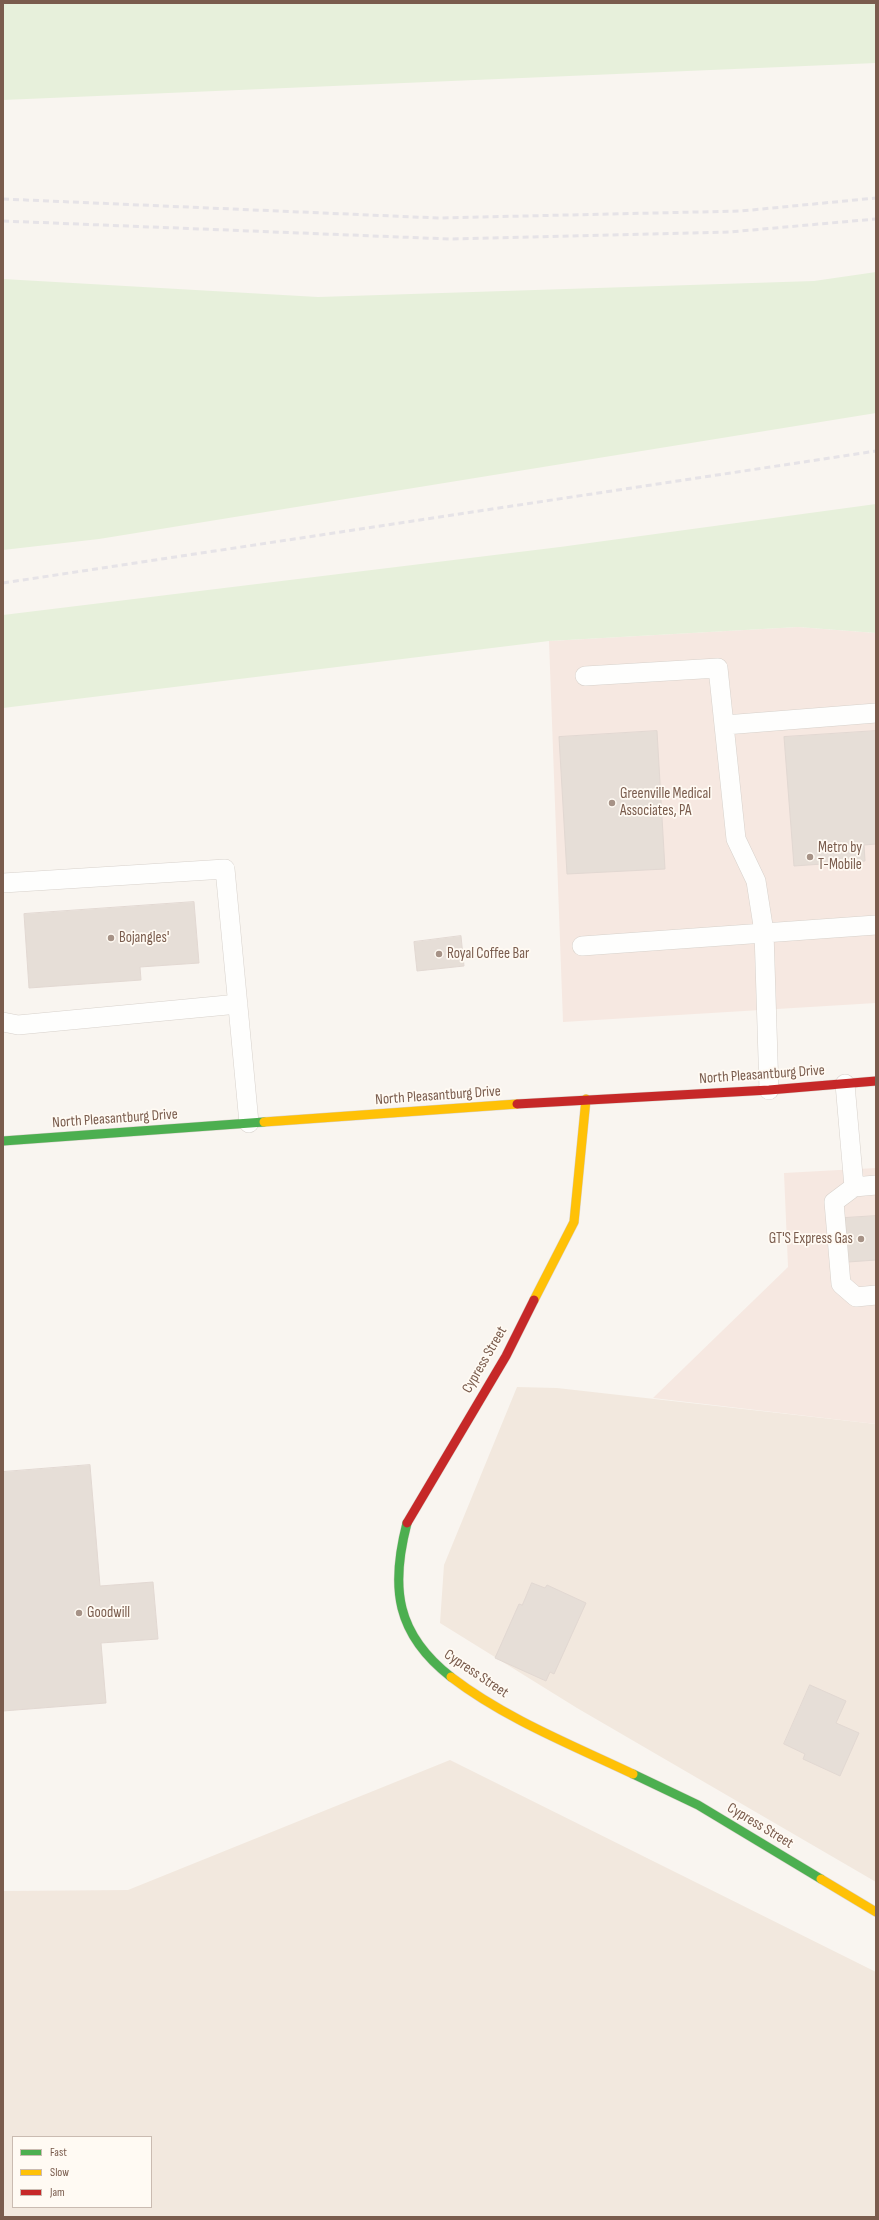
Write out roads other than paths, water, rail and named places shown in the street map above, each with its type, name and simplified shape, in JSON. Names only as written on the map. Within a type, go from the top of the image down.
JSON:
[{"type":"street","name":"North Pleasantburg Drive","points":[[3,1141],[586,1100],[769,1090],[876,1082]]},
{"type":"street","name":"Cypress Street","points":[[586,1100],[574,1222],[506,1356],[420,1497],[407,1522],[400,1550],[398,1580],[399,1595],[407,1623],[417,1644],[431,1661],[466,1688],[525,1723],[698,1806],[876,1912]]},
{"type":"lane","points":[[585,676],[718,668],[736,839],[756,881],[764,932],[769,1090]]},
{"type":"lane","points":[[725,725],[876,713]]},
{"type":"lane","points":[[3,883],[224,869],[249,1123]]},
{"type":"lane","points":[[582,946],[876,925]]},
{"type":"lane","points":[[3,1022],[18,1025],[238,1004]]},
{"type":"lane","points":[[845,1084],[854,1187]]},
{"type":"lane","points":[[876,1185],[854,1187],[834,1202],[841,1284],[856,1297],[876,1295]]},
{"type":"railway","points":[[3,199],[438,218],[741,211],[876,198]]},
{"type":"railway","points":[[3,221],[449,239],[729,232],[876,219]]},
{"type":"railway","points":[[3,583],[876,451]]},
{"type":"place","name":"Greenville Medical Associates, PA","points":[[612,803]]},
{"type":"place","name":"Metro by T-Mobile","points":[[810,857]]},
{"type":"place","name":"Bojangles'","points":[[111,938]]},
{"type":"place","name":"Royal Coffee Bar","points":[[439,954]]},
{"type":"place","name":"GT'S Express Gas","points":[[861,1239]]},
{"type":"place","name":"Goodwill","points":[[79,1613]]}]
